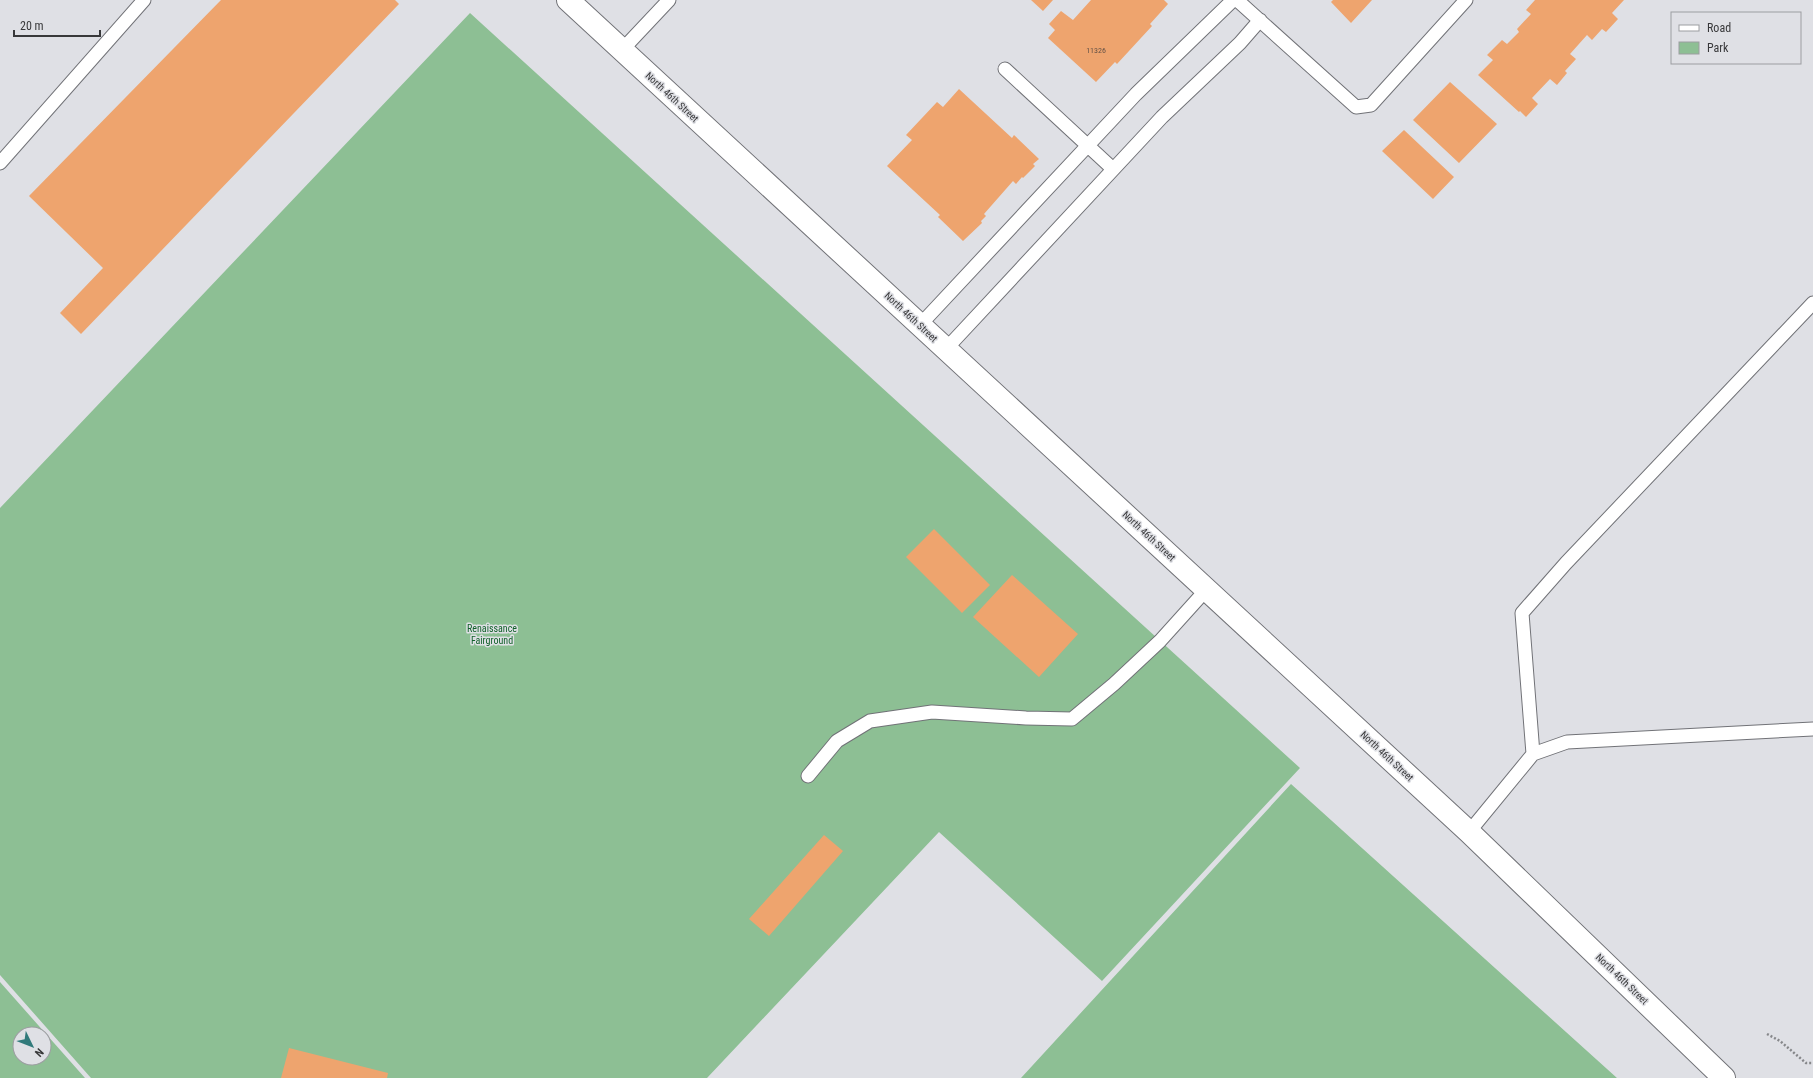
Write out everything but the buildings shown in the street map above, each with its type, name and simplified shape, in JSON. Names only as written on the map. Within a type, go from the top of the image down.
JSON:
[{"type":"street","name":"North 46th Street","points":[[568,0],[1469,832],[1724,1078]]},
{"type":"lane","points":[[0,163],[144,0]]},
{"type":"lane","points":[[622,50],[669,0]]},
{"type":"lane","points":[[920,325],[1136,94],[1233,0]]},
{"type":"lane","points":[[1237,0],[1356,107],[1371,105],[1466,0]]},
{"type":"lane","points":[[946,349],[1162,117],[1240,42],[1260,20]]},
{"type":"lane","points":[[1005,69],[1114,169]]},
{"type":"lane","points":[[1533,754],[1522,613],[1566,563],[1813,303]]},
{"type":"lane","points":[[808,776],[837,741],[870,721],[932,712],[1026,718],[1072,719],[1114,684],[1160,641],[1206,590]]},
{"type":"lane","points":[[1469,832],[1533,754],[1567,742],[1813,730]]},
{"type":"path","points":[[1767,1034],[1780,1041],[1806,1063],[1813,1064]]},
{"type":"green space","name":"Renaissance Fairground","points":[[470,13],[1300,768],[1102,981],[939,832],[707,1078],[91,1078],[52,1034],[52,1026],[45,1026],[0,975],[0,508]]},
{"type":"green space","points":[[1291,784],[1617,1078],[1021,1078]]},
{"type":"green space","points":[[0,982],[39,1026],[12,1026],[12,1066],[52,1066],[52,1041],[85,1078],[0,1078]]}]
